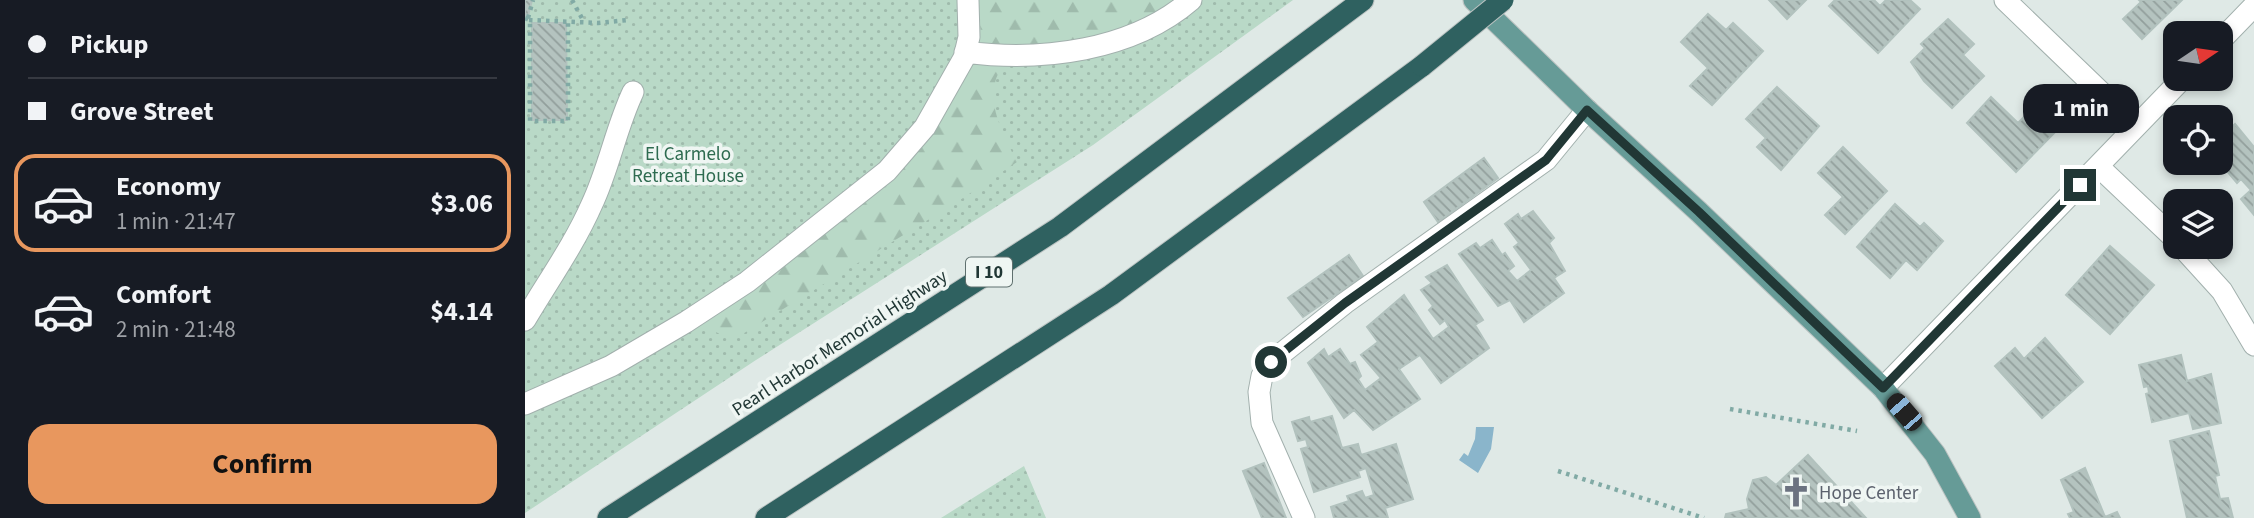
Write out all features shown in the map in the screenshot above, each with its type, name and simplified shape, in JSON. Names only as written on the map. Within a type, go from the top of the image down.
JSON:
[{"type":"highway","points":[[766,518],[1111,295],[1422,66],[1503,0]]},
{"type":"highway","name":"Pearl Harbor Memorial Highway","points":[[608,518],[1059,227],[1359,3]]},
{"type":"main road","points":[[1474,0],[1883,388],[1935,454],[1971,518]]},
{"type":"street","points":[[534,400],[611,366],[737,288],[887,171],[925,127],[965,52],[969,37],[968,0]]},
{"type":"street","points":[[965,52],[1060,53],[1095,47],[1153,27],[1178,12],[1191,0]]},
{"type":"street","points":[[2005,0],[2136,126]]},
{"type":"street","points":[[2233,28],[2254,6]]},
{"type":"street","points":[[1883,388],[2170,91]]},
{"type":"street","points":[[525,320],[568,253],[593,202],[622,114],[633,92]]},
{"type":"street","points":[[1304,518],[1262,423],[1259,392],[1262,376],[1271,362],[1345,303],[1546,160],[1587,110]]},
{"type":"street","points":[[2099,167],[2163,228]]},
{"type":"street","points":[[2193,259],[2223,291],[2254,345]]},
{"type":"path","points":[[533,0],[527,19],[530,121],[568,121],[568,21]]},
{"type":"path","points":[[572,0],[584,22]]},
{"type":"path","points":[[527,19],[584,22],[628,20]]},
{"type":"path","points":[[1730,409],[1857,431]]},
{"type":"path","points":[[1558,471],[1704,518]]},
{"type":"green space","name":"El Carmelo Retreat House","points":[[525,0],[1293,0],[1093,145],[756,360],[525,513]]},
{"type":"green space","points":[[978,0],[1177,0],[1135,26],[1005,63],[996,80],[994,103],[999,124],[1017,162],[741,335],[728,337],[703,327],[715,312],[786,263],[965,76],[981,35]]},
{"type":"green space","points":[[1024,466],[1046,518],[941,518]]},
{"type":"water","points":[[1476,427],[1494,427],[1491,449],[1478,473],[1459,460],[1464,453],[1468,456],[1475,439]]},
{"type":"building","points":[[525,0],[532,0],[528,16],[525,16]]},
{"type":"building","points":[[1769,0],[1806,0],[1787,19]]},
{"type":"building","points":[[1835,0],[1874,0],[1880,6],[1886,0],[1910,0],[1920,9],[1878,53],[1829,6]]},
{"type":"building","points":[[2139,0],[2182,0],[2142,39],[2123,19],[2141,2]]},
{"type":"building","points":[[1708,14],[1726,30],[1733,23],[1763,51],[1712,105],[1690,86],[1708,68],[1681,42]]},
{"type":"building","points":[[1948,19],[1974,44],[1963,55],[1984,76],[1952,108],[1924,81],[1911,62],[1925,48],[1921,44]]},
{"type":"building","points":[[532,23],[566,23],[567,120],[532,120]]},
{"type":"building","points":[[1777,87],[1819,126],[1781,170],[1757,147],[1766,138],[1746,119]]},
{"type":"building","points":[[1991,97],[2018,123],[2037,104],[2060,127],[2016,172],[1967,123]]},
{"type":"building","points":[[2235,124],[2254,147],[2254,215],[2241,199],[2251,190],[2241,179],[2237,183],[2230,175],[2233,175]]},
{"type":"building","points":[[1843,147],[1887,191],[1845,234],[1825,215],[1843,197],[1818,173]]},
{"type":"building","points":[[1484,158],[1498,178],[1438,222],[1424,202]]},
{"type":"building","points":[[1895,204],[1920,227],[1924,223],[1943,241],[1917,270],[1906,260],[1890,278],[1857,247]]},
{"type":"building","points":[[1533,211],[1554,238],[1549,243],[1565,271],[1554,278],[1564,293],[1524,322],[1510,300],[1498,306],[1459,254],[1476,243],[1480,248],[1492,240],[1514,266],[1508,271],[1517,281],[1531,270],[1514,247],[1519,243],[1505,224],[1518,214],[1521,219]]},
{"type":"building","points":[[2110,246],[2154,285],[2110,334],[2066,295]]},
{"type":"building","points":[[1349,255],[1363,276],[1303,317],[1288,298]]},
{"type":"building","points":[[1447,265],[1483,320],[1475,325],[1489,348],[1441,383],[1420,355],[1399,369],[1420,399],[1373,430],[1354,410],[1344,418],[1308,363],[1324,349],[1328,357],[1340,349],[1350,364],[1355,362],[1361,376],[1358,379],[1365,390],[1381,378],[1361,355],[1378,342],[1367,327],[1404,295],[1433,339],[1449,327],[1445,320],[1440,324],[1429,310],[1433,306],[1421,290],[1432,283],[1426,277]]},
{"type":"building","points":[[2045,338],[2083,382],[2042,418],[1995,366],[2015,348],[2024,359]]},
{"type":"building","points":[[2181,355],[2187,381],[2211,374],[2221,423],[2193,429],[2189,413],[2152,422],[2146,394],[2149,393],[2148,386],[2144,387],[2139,365]]},
{"type":"building","points":[[1332,416],[1342,448],[1358,444],[1361,455],[1396,444],[1413,499],[1385,508],[1388,518],[1334,518],[1331,507],[1349,501],[1347,496],[1362,491],[1365,498],[1374,495],[1366,468],[1358,471],[1360,477],[1314,492],[1301,449],[1308,447],[1306,439],[1298,441],[1292,422],[1309,417],[1310,422]]},
{"type":"building","points":[[2209,431],[2219,475],[2215,476],[2220,499],[2228,498],[2233,518],[2187,518],[2170,441]]},
{"type":"building","name":"Hope Center","points":[[1808,455],[1866,518],[1725,518],[1726,514],[1749,509],[1747,499],[1753,480],[1766,477],[1776,485]]},
{"type":"building","points":[[1264,463],[1286,518],[1262,518],[1243,471]]},
{"type":"building","points":[[2085,468],[2105,517],[2117,512],[2120,518],[2070,518],[2068,514],[2074,512],[2061,480]]},
{"type":"place","name":"Hope Center","points":[[1796,492]]},
{"type":"route","points":[[1271,362],[1345,303],[1546,160],[1587,110],[1699,212],[1883,388],[2080,185]]}]
